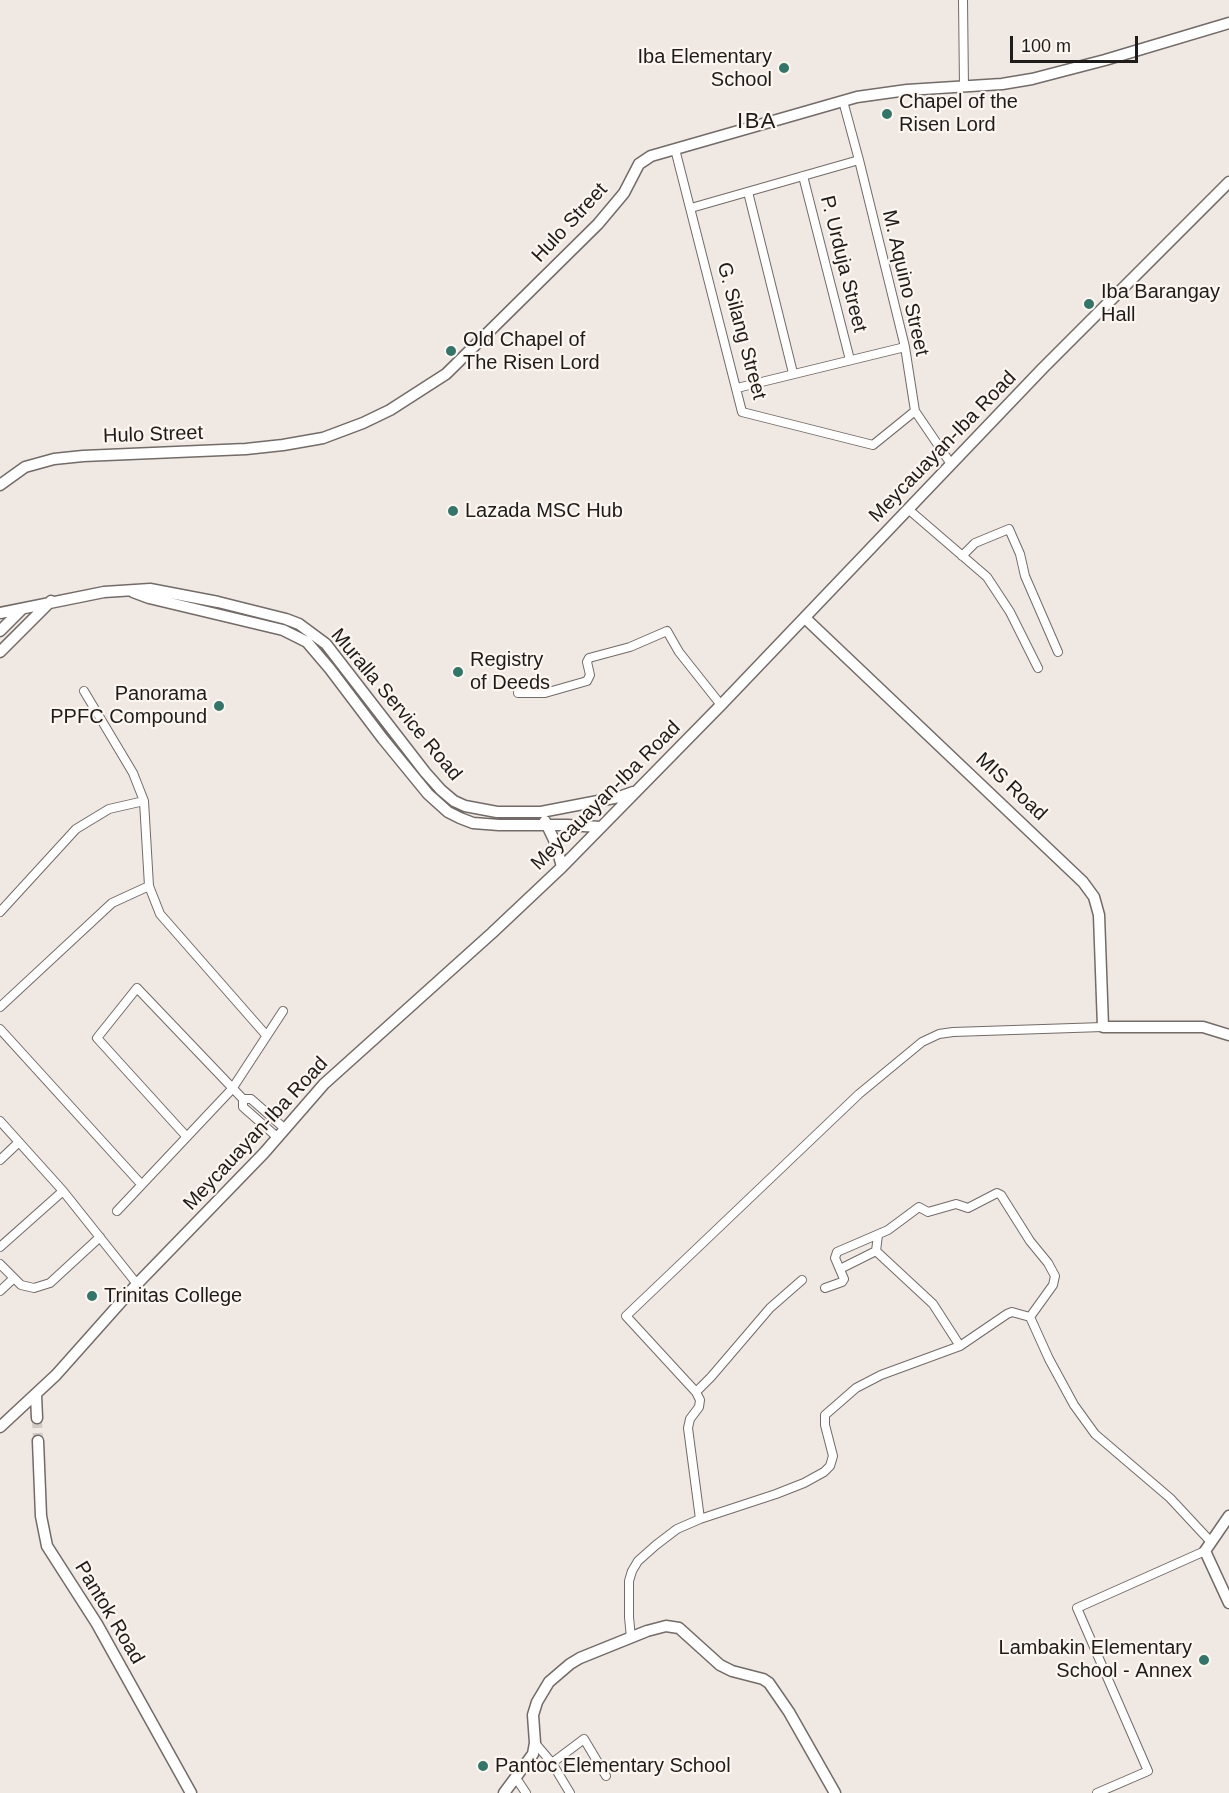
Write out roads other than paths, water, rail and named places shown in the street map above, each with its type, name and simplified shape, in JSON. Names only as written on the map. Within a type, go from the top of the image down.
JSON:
[{"type":"street","points":[[963,0],[964,87]]},
{"type":"street","name":"Hulo Street","points":[[0,485],[25,467],[54,459],[283,445],[323,438],[390,410],[446,374],[598,224],[624,193],[639,164],[651,156],[843,101],[878,93],[964,87],[1032,79],[1229,23]]},
{"type":"street","name":"M. Aquino Street","points":[[843,101],[905,347],[915,411],[951,464]]},
{"type":"street","name":"G. Silang Street","points":[[675,149],[742,412],[873,445],[915,411]]},
{"type":"street","points":[[691,208],[859,160]]},
{"type":"street","name":"P. Urduja Street","points":[[803,176],[850,360]]},
{"type":"street","name":"Meycauayan-Iba Road","points":[[0,1426],[36,1395],[136,1284],[242,1176],[324,1084],[484,941],[562,867],[721,705],[951,464],[1229,182]]},
{"type":"street","points":[[748,192],[793,373]]},
{"type":"street","points":[[737,388],[905,347]]},
{"type":"street","points":[[908,509],[987,577],[1010,612],[1038,668]]},
{"type":"street","points":[[962,556],[975,543],[1009,529],[1020,554],[1025,576],[1058,652]]},
{"type":"street","name":"Muralla Service Road","points":[[0,613],[104,592],[150,589],[218,602],[299,624],[326,644],[425,772],[454,801],[477,810],[541,812],[619,797],[636,791]]},
{"type":"street","name":"Muralla Service Road","points":[[130,591],[149,598],[283,630],[307,642],[428,794],[447,812],[473,823],[600,827]]},
{"type":"street","points":[[0,652],[51,601]]},
{"type":"street","points":[[0,631],[22,608]]},
{"type":"street","name":"MIS Road","points":[[804,618],[1083,882],[1094,897],[1099,915],[1103,1028]]},
{"type":"street","points":[[518,693],[545,693],[587,681],[590,675],[587,662],[589,658],[630,647],[667,631],[679,651],[721,705]]},
{"type":"street","points":[[84,691],[133,773],[144,801],[149,886],[160,914],[266,1035]]},
{"type":"street","points":[[0,912],[76,829],[109,809],[144,801]]},
{"type":"street","points":[[541,812],[556,844],[562,867]]},
{"type":"street","points":[[0,1007],[111,903],[149,886]]},
{"type":"street","points":[[186,1136],[97,1038],[137,988],[232,1089],[243,1099],[251,1099],[266,1113],[280,1133]]},
{"type":"street","points":[[117,1211],[232,1089],[284,1011]]},
{"type":"street","points":[[700,1519],[688,1428],[690,1419],[700,1403],[696,1392],[626,1316],[859,1094],[922,1042],[939,1034],[1203,1027],[1229,1035]]},
{"type":"street","points":[[0,1029],[141,1184]]},
{"type":"street","points":[[243,1099],[243,1107],[258,1121],[280,1133]]},
{"type":"street","points":[[258,1121],[266,1113]]},
{"type":"street","points":[[0,1121],[63,1191],[136,1284]]},
{"type":"street","points":[[0,1160],[20,1142]]},
{"type":"street","points":[[0,1247],[63,1191]]},
{"type":"street","points":[[825,1288],[842,1282],[844,1279],[835,1258],[837,1252],[888,1230],[919,1207],[928,1212],[956,1204],[968,1208],[997,1193],[1001,1195],[1055,1276],[1053,1285],[1030,1317]]},
{"type":"street","points":[[876,1251],[878,1234]]},
{"type":"street","points":[[0,1264],[21,1285],[34,1288],[50,1283],[100,1237]]},
{"type":"street","points":[[840,1269],[876,1251]]},
{"type":"street","points":[[876,1251],[933,1304],[960,1346]]},
{"type":"street","points":[[0,1291],[14,1278]]},
{"type":"street","points":[[696,1392],[770,1308],[802,1280]]},
{"type":"street","points":[[631,1638],[629,1581],[632,1571],[638,1561],[670,1534],[700,1519],[804,1483],[824,1472],[830,1466],[833,1456],[825,1425],[825,1415],[856,1388],[881,1375],[960,1346],[1006,1314],[1012,1312],[1030,1317]]},
{"type":"street","points":[[1030,1317],[1074,1405],[1095,1434],[1170,1498],[1208,1547],[1229,1602]]},
{"type":"street","points":[[36,1395],[37,1418]]},
{"type":"street","name":"Pantok Road","points":[[38,1441],[41,1516],[47,1546],[97,1624],[191,1793]]},
{"type":"street","points":[[1097,1793],[1148,1771],[1077,1608],[1208,1547],[1229,1516]]},
{"type":"street","points":[[504,1793],[530,1759],[536,1743],[533,1715],[537,1702],[549,1682],[570,1664],[666,1626],[682,1631],[720,1665],[769,1683],[789,1712],[835,1793]]},
{"type":"street","points":[[552,1763],[584,1739],[606,1776]]},
{"type":"street","points":[[536,1743],[552,1763],[570,1793]]},
{"type":"street","points":[[516,1778],[526,1793]]},
{"type":"tunnel","points":[[37,1418],[38,1441]]},
{"type":"place","name":"Iba Elementary School","points":[[784,68]]},
{"type":"place","name":"Chapel of the Risen Lord","points":[[887,114]]},
{"type":"place","name":"Iba Barangay Hall","points":[[1089,304]]},
{"type":"place","name":"Old Chapel of The Risen Lord","points":[[451,351]]},
{"type":"place","name":"Lazada MSC Hub","points":[[453,511]]},
{"type":"place","name":"Registry of Deeds","points":[[458,672]]},
{"type":"place","name":"Panorama PPFC Compound","points":[[219,706]]},
{"type":"place","name":"Trinitas College","points":[[92,1296]]},
{"type":"place","name":"Lambakin Elementary School - Annex","points":[[1204,1660]]},
{"type":"place","name":"Pantoc Elementary School","points":[[483,1766]]},
{"type":"district","name":"IBA","points":[[757,122]]}]
